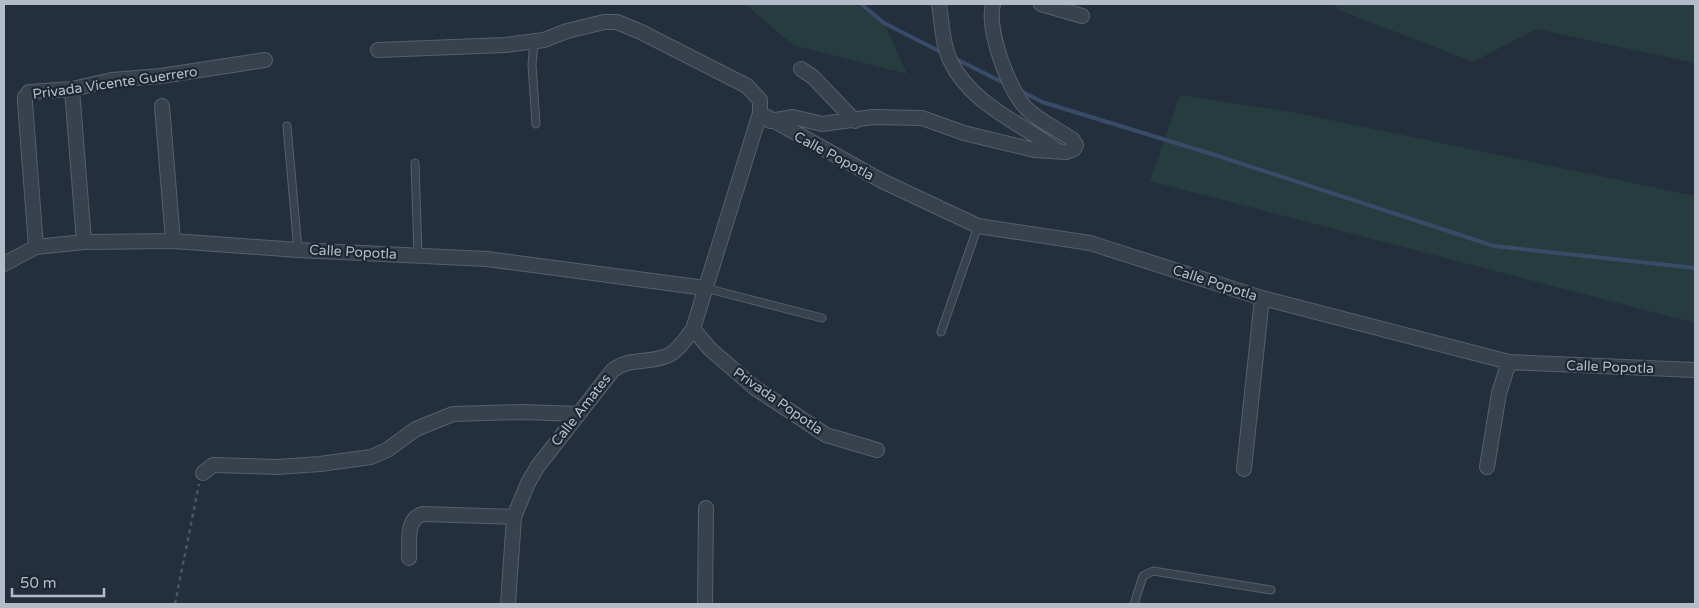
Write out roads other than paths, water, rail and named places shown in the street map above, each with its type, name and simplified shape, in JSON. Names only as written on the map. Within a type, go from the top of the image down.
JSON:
[{"type":"street","points":[[939,4],[944,40],[950,60],[958,73],[981,99],[1057,150]]},
{"type":"street","points":[[378,50],[505,45],[534,42],[576,28],[604,22],[617,22],[641,32],[755,92],[760,100],[765,117],[794,117],[822,124],[855,121],[873,117],[922,118],[964,132],[1034,150],[1071,150],[1075,143],[1065,134],[1034,116],[1016,93],[1003,63],[994,31],[991,17],[993,4]]},
{"type":"street","points":[[1041,4],[1082,16]]},
{"type":"street","name":"Privada Vicente Guerrero","points":[[36,247],[25,97],[29,92],[72,90],[112,80],[161,76],[265,60]]},
{"type":"street","points":[[801,69],[813,77],[855,121]]},
{"type":"street","points":[[72,90],[84,242]]},
{"type":"street","points":[[162,106],[173,241]]},
{"type":"street","name":"Calle Popotla","points":[[765,117],[882,181],[978,226],[1090,243],[1262,298],[1508,362],[1695,370]]},
{"type":"street","name":"Calle Amates","points":[[508,604],[514,517],[528,483],[538,466],[613,370],[630,360],[645,360],[668,355],[683,343],[693,329],[705,288],[765,117]]},
{"type":"street","name":"Calle Popotla","points":[[4,264],[36,247],[84,242],[173,241],[298,250],[487,259],[705,288]]},
{"type":"street","points":[[1244,469],[1262,298]]},
{"type":"street","name":"Privada Popotla","points":[[693,329],[710,349],[743,378],[826,435],[878,450]]},
{"type":"street","points":[[1487,468],[1499,393],[1508,362]]},
{"type":"street","points":[[203,473],[213,465],[277,467],[320,464],[371,457],[387,450],[416,429],[453,414],[523,412],[578,414]]},
{"type":"street","points":[[705,604],[706,508]]},
{"type":"street","points":[[409,558],[411,522],[414,516],[423,514],[514,517]]},
{"type":"lane","points":[[534,42],[532,65],[536,124]]},
{"type":"lane","points":[[287,126],[298,250]]},
{"type":"lane","points":[[415,163],[418,255]]},
{"type":"lane","points":[[941,332],[978,226]]},
{"type":"lane","points":[[705,288],[822,318]]},
{"type":"lane","points":[[1134,604],[1143,576],[1153,571],[1271,590]]},
{"type":"waterway","points":[[861,4],[884,23],[943,53]]},
{"type":"waterway","points":[[954,58],[1006,84]]},
{"type":"waterway","points":[[1019,90],[1042,102],[1212,154],[1494,246],[1695,268]]}]
